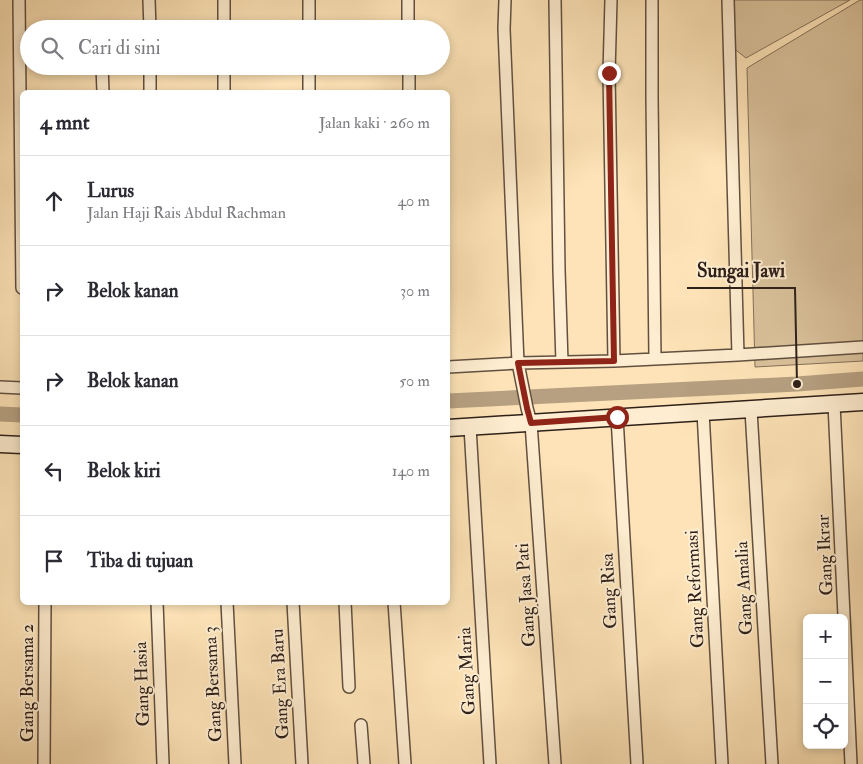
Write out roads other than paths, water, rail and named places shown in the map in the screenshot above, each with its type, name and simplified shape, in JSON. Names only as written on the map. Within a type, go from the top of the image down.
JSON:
[{"type":"street","points":[[19,0],[20,96]]},
{"type":"street","points":[[150,0],[150,20]]},
{"type":"street","points":[[224,0],[224,20]]},
{"type":"street","points":[[309,0],[309,20]]},
{"type":"street","points":[[408,0],[408,20]]},
{"type":"street","name":"Gang Jasa Pati","points":[[505,0],[504,30],[518,367],[529,415],[555,764]]},
{"type":"street","points":[[555,0],[562,362]]},
{"type":"street","points":[[611,0],[609,73],[614,361]]},
{"type":"street","points":[[652,0],[655,359]]},
{"type":"street","points":[[728,0],[738,355]]},
{"type":"street","points":[[102,75],[103,90]]},
{"type":"street","points":[[150,75],[150,90]]},
{"type":"street","points":[[224,75],[224,90]]},
{"type":"street","points":[[309,75],[309,90]]},
{"type":"street","points":[[409,75],[409,90]]},
{"type":"street","points":[[450,367],[518,367],[562,362],[738,355],[863,347]]},
{"type":"street","points":[[0,388],[20,388]]},
{"type":"street","points":[[450,428],[470,427],[529,415],[617,417],[863,402]]},
{"type":"street","name":"Gang Ikrar","points":[[834,404],[851,764]]},
{"type":"street","name":"Gang Amalia","points":[[751,410],[772,764]]},
{"type":"street","name":"Gang Reformasi","points":[[702,412],[722,764]]},
{"type":"street","name":"Gang Risa","points":[[617,417],[637,764]]},
{"type":"street","name":"Gang Maria","points":[[470,427],[490,764]]},
{"type":"street","points":[[0,444],[20,444]]},
{"type":"street","name":"Gang Bersama 2","points":[[44,764],[46,605]]},
{"type":"street","name":"Gang Hasia","points":[[157,605],[163,764]]},
{"type":"street","name":"Gang Bersama 3","points":[[227,605],[235,764]]},
{"type":"street","name":"Gang Era Baru","points":[[293,605],[302,764]]},
{"type":"street","points":[[346,605],[349,687]]},
{"type":"street","points":[[394,605],[405,764]]},
{"type":"street","points":[[361,725],[364,764]]},
{"type":"waterway","points":[[450,401],[863,379]]},
{"type":"waterway","points":[[0,414],[20,415]]},
{"type":"place","name":"Sungai Jawi","points":[[797,384]]}]
